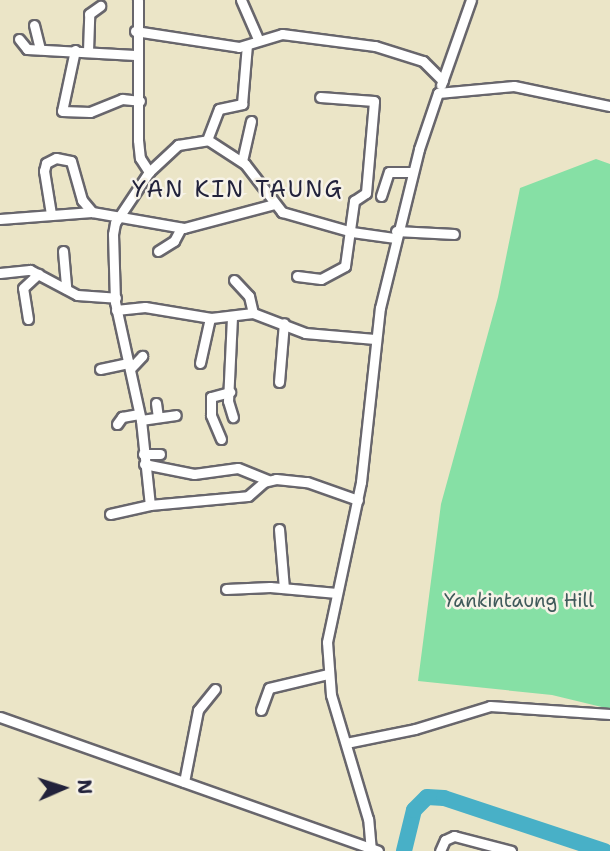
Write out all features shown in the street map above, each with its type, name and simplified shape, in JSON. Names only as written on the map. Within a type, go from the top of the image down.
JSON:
[{"type":"street","points":[[138,0],[135,31],[140,102],[138,152],[149,172]]},
{"type":"street","points":[[241,0],[258,39]]},
{"type":"street","points":[[0,717],[373,850],[368,819],[328,674],[327,642],[358,500],[375,339],[395,234],[412,172],[471,0]]},
{"type":"street","points":[[88,51],[89,13],[100,6]]},
{"type":"street","points":[[34,25],[40,49]]},
{"type":"street","points":[[135,31],[247,45],[258,39],[296,35],[388,48],[423,61],[443,82]]},
{"type":"street","points":[[19,39],[27,49],[135,55]]},
{"type":"street","points":[[207,140],[219,109],[242,104],[247,45]]},
{"type":"street","points":[[75,50],[62,111],[90,112],[122,99],[140,102]]},
{"type":"street","points":[[439,93],[514,86],[610,106]]},
{"type":"street","points":[[297,275],[321,279],[341,270],[352,232],[354,201],[366,193],[374,101],[320,97]]},
{"type":"street","points":[[242,161],[251,121]]},
{"type":"street","points":[[150,505],[140,417],[116,310],[113,234],[119,217],[149,172],[178,145],[207,140],[242,161],[274,204],[292,216],[352,232],[454,234]]},
{"type":"street","points":[[51,214],[46,163],[66,158],[92,212]]},
{"type":"street","points":[[381,196],[389,172],[412,172]]},
{"type":"street","points":[[0,219],[92,212],[181,228],[203,226],[274,204]]},
{"type":"street","points":[[158,251],[171,244],[181,228]]},
{"type":"street","points":[[63,251],[66,289]]},
{"type":"street","points":[[0,273],[28,270],[80,296],[116,298]]},
{"type":"street","points":[[28,319],[23,288],[38,274]]},
{"type":"street","points":[[234,280],[248,296],[253,313]]},
{"type":"street","points":[[116,310],[145,307],[210,317],[253,313],[305,333],[375,339]]},
{"type":"street","points":[[200,363],[210,317]]},
{"type":"street","points":[[232,317],[230,392],[233,417]]},
{"type":"street","points":[[279,382],[284,323]]},
{"type":"street","points":[[100,369],[129,366],[142,356]]},
{"type":"street","points":[[221,439],[211,415],[211,397],[230,392]]},
{"type":"street","points":[[156,403],[158,417]]},
{"type":"street","points":[[117,424],[122,417],[176,415]]},
{"type":"street","points":[[143,459],[160,454]]},
{"type":"street","points":[[143,459],[194,474],[238,468],[268,480],[307,482],[358,500]]},
{"type":"street","points":[[110,514],[150,505],[248,496],[268,480]]},
{"type":"street","points":[[279,529],[284,587]]},
{"type":"street","points":[[226,589],[284,587],[337,593]]},
{"type":"street","points":[[261,710],[269,688],[328,674]]},
{"type":"street","points":[[184,782],[198,710],[215,689]]},
{"type":"street","points":[[346,743],[415,729],[490,706],[610,714]]},
{"type":"street","points":[[440,851],[444,840],[454,836],[511,851]]},
{"type":"green space","name":"Yankintaung Hill","points":[[596,159],[610,164],[610,709],[552,695],[418,681],[441,504],[498,297],[520,188]]},
{"type":"waterway","points":[[404,851],[414,810],[427,797],[444,798],[604,851]]},
{"type":"district","name":"YAN KIN TAUNG","points":[[238,189]]}]
